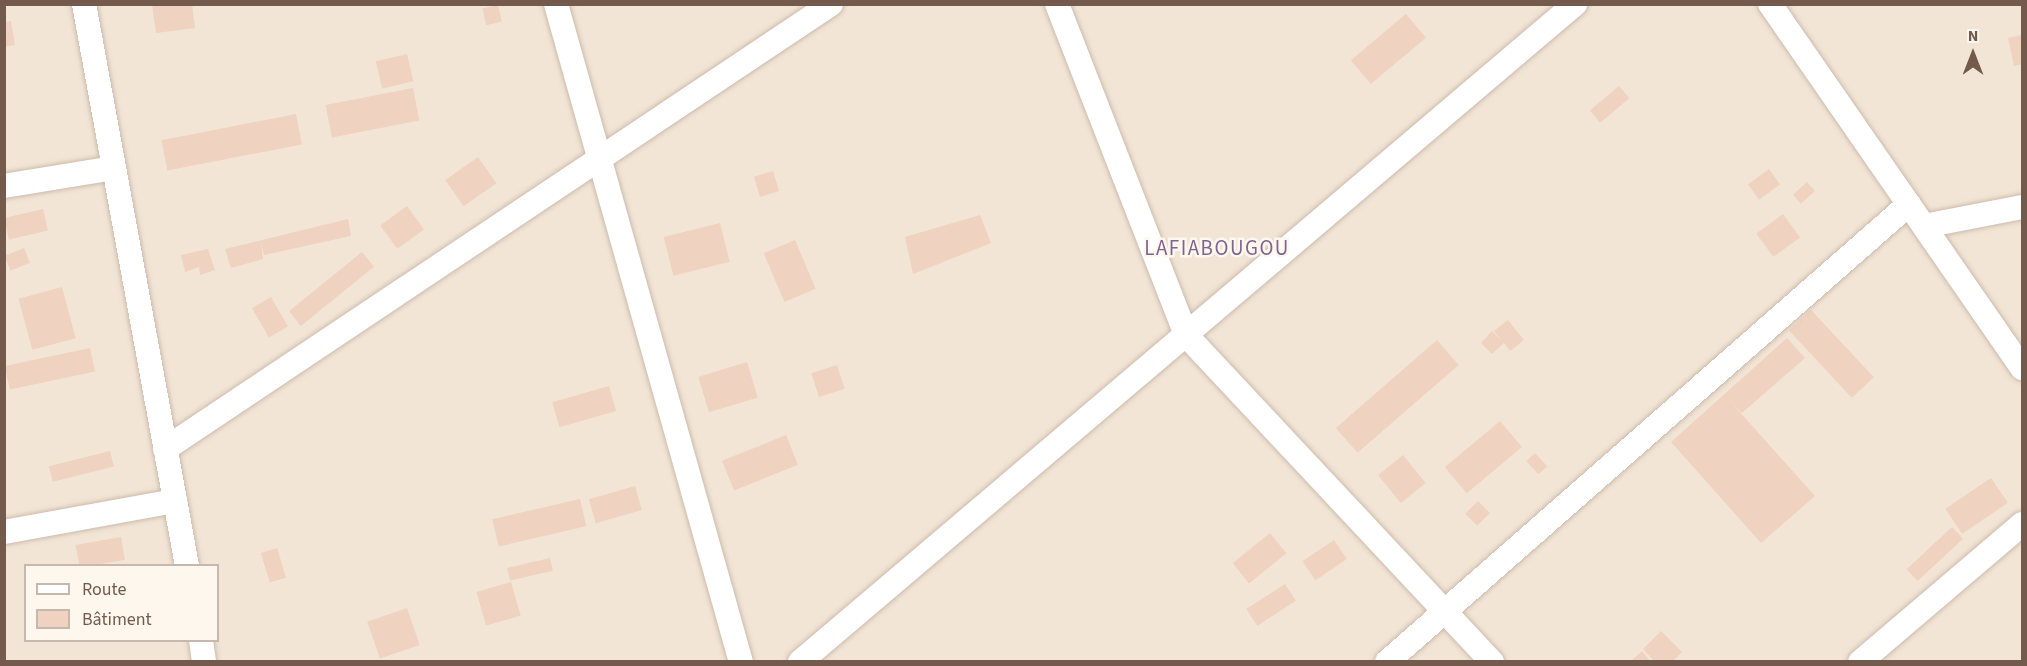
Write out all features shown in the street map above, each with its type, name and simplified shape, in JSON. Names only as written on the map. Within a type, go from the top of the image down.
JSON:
[{"type":"street","points":[[84,4],[187,564]]},
{"type":"street","points":[[556,4],[741,662]]},
{"type":"street","points":[[165,449],[831,4]]},
{"type":"street","points":[[1057,4],[1186,335],[1492,662]]},
{"type":"street","points":[[800,662],[1575,4]]},
{"type":"street","points":[[1770,4],[2022,368]]},
{"type":"street","points":[[4,186],[114,168]]},
{"type":"street","points":[[1387,662],[1909,204]]},
{"type":"street","points":[[1924,226],[2022,207]]},
{"type":"street","points":[[4,532],[175,501]]},
{"type":"street","points":[[1860,662],[2022,524]]},
{"type":"street","points":[[201,642],[204,662]]},
{"type":"shaded area","points":[[4,5],[2022,5],[2022,661],[5,661]]},
{"type":"building","points":[[152,4],[192,4],[195,28],[156,33]]},
{"type":"building","points":[[498,5],[502,22],[486,25],[482,9]]},
{"type":"building","points":[[1406,14],[1426,38],[1371,84],[1351,60]]},
{"type":"building","points":[[11,21],[15,45],[4,47],[4,22]]},
{"type":"building","points":[[2022,35],[2022,64],[2014,66],[2008,38]]},
{"type":"building","points":[[407,54],[413,81],[382,88],[376,61]]},
{"type":"building","points":[[1619,86],[1629,98],[1600,123],[1590,110]]},
{"type":"building","points":[[413,88],[419,120],[332,137],[326,105]]},
{"type":"building","points":[[296,114],[302,144],[167,171],[162,140]]},
{"type":"building","points":[[478,157],[496,183],[464,206],[445,180]]},
{"type":"building","points":[[1769,169],[1780,184],[1759,200],[1748,184]]},
{"type":"building","points":[[773,171],[779,191],[760,197],[754,177]]},
{"type":"building","points":[[1807,182],[1815,191],[1801,204],[1793,195]]},
{"type":"building","points":[[407,206],[424,229],[397,249],[380,225]]},
{"type":"building","points":[[43,209],[48,230],[9,239],[4,218]]},
{"type":"building","points":[[1783,214],[1800,237],[1773,257],[1756,233]]},
{"type":"building","points":[[980,215],[991,243],[913,274],[905,237]]},
{"type":"building","points":[[348,219],[351,236],[264,255],[261,242],[263,259],[231,268],[225,249]]},
{"type":"building","points":[[720,223],[730,262],[673,276],[664,237]]},
{"type":"building","points":[[795,240],[816,289],[784,302],[764,253]]},
{"type":"building","points":[[24,248],[30,263],[11,271],[5,256]]},
{"type":"building","points":[[208,249],[215,270],[200,275],[199,267],[185,272],[181,255]]},
{"type":"building","points":[[362,252],[374,267],[301,326],[289,311]]},
{"type":"building","points":[[62,287],[76,338],[32,350],[19,299]]},
{"type":"building","points":[[271,297],[288,326],[269,337],[252,308]]},
{"type":"building","points":[[1811,310],[1874,377],[1852,398],[1789,330]]},
{"type":"building","points":[[1508,320],[1524,340],[1510,351],[1504,343],[1492,354],[1481,343],[1492,331],[1502,341],[1494,331]]},
{"type":"building","points":[[1787,338],[1805,358],[1742,413],[1730,401],[1815,496],[1761,543],[1671,442]]},
{"type":"building","points":[[1437,340],[1459,365],[1358,453],[1336,428]]},
{"type":"building","points":[[90,348],[95,371],[10,390],[5,366]]},
{"type":"building","points":[[747,362],[758,397],[709,412],[698,377]]},
{"type":"building","points":[[837,365],[845,389],[819,397],[811,373]]},
{"type":"building","points":[[609,386],[616,411],[559,427],[552,402]]},
{"type":"building","points":[[1500,421],[1522,447],[1467,493],[1445,467]]},
{"type":"building","points":[[786,435],[798,465],[734,491],[722,461]]},
{"type":"building","points":[[110,451],[114,467],[53,482],[49,466]]},
{"type":"building","points":[[1535,453],[1547,466],[1538,474],[1526,461]]},
{"type":"building","points":[[1403,455],[1426,483],[1401,503],[1378,475]]},
{"type":"building","points":[[1991,478],[2008,503],[1962,534],[1945,509]]},
{"type":"building","points":[[635,486],[642,510],[596,523],[589,499]]},
{"type":"building","points":[[580,499],[586,526],[499,547],[492,519]]},
{"type":"building","points":[[1478,501],[1490,513],[1477,526],[1465,514]]},
{"type":"building","points":[[1952,527],[1963,539],[1918,581],[1907,569]]},
{"type":"building","points":[[1270,533],[1286,553],[1249,583],[1233,563]]},
{"type":"building","points":[[121,537],[125,560],[100,564],[79,564],[76,545]]},
{"type":"building","points":[[1334,540],[1347,559],[1315,580],[1302,561]]},
{"type":"building","points":[[277,548],[286,578],[270,583],[261,553]]},
{"type":"building","points":[[550,558],[553,571],[510,581],[507,568]]},
{"type":"building","points":[[511,582],[521,616],[486,626],[476,592]]},
{"type":"building","points":[[1285,584],[1296,601],[1257,626],[1246,609]]},
{"type":"building","points":[[407,608],[420,645],[380,659],[367,622]]},
{"type":"building","points":[[1661,631],[1682,652],[1672,662],[1655,662],[1643,649]]},
{"type":"building","points":[[1642,651],[1651,662],[1630,662]]},
{"type":"district","name":"LAFIABOUGOU","points":[[1217,248]]}]
